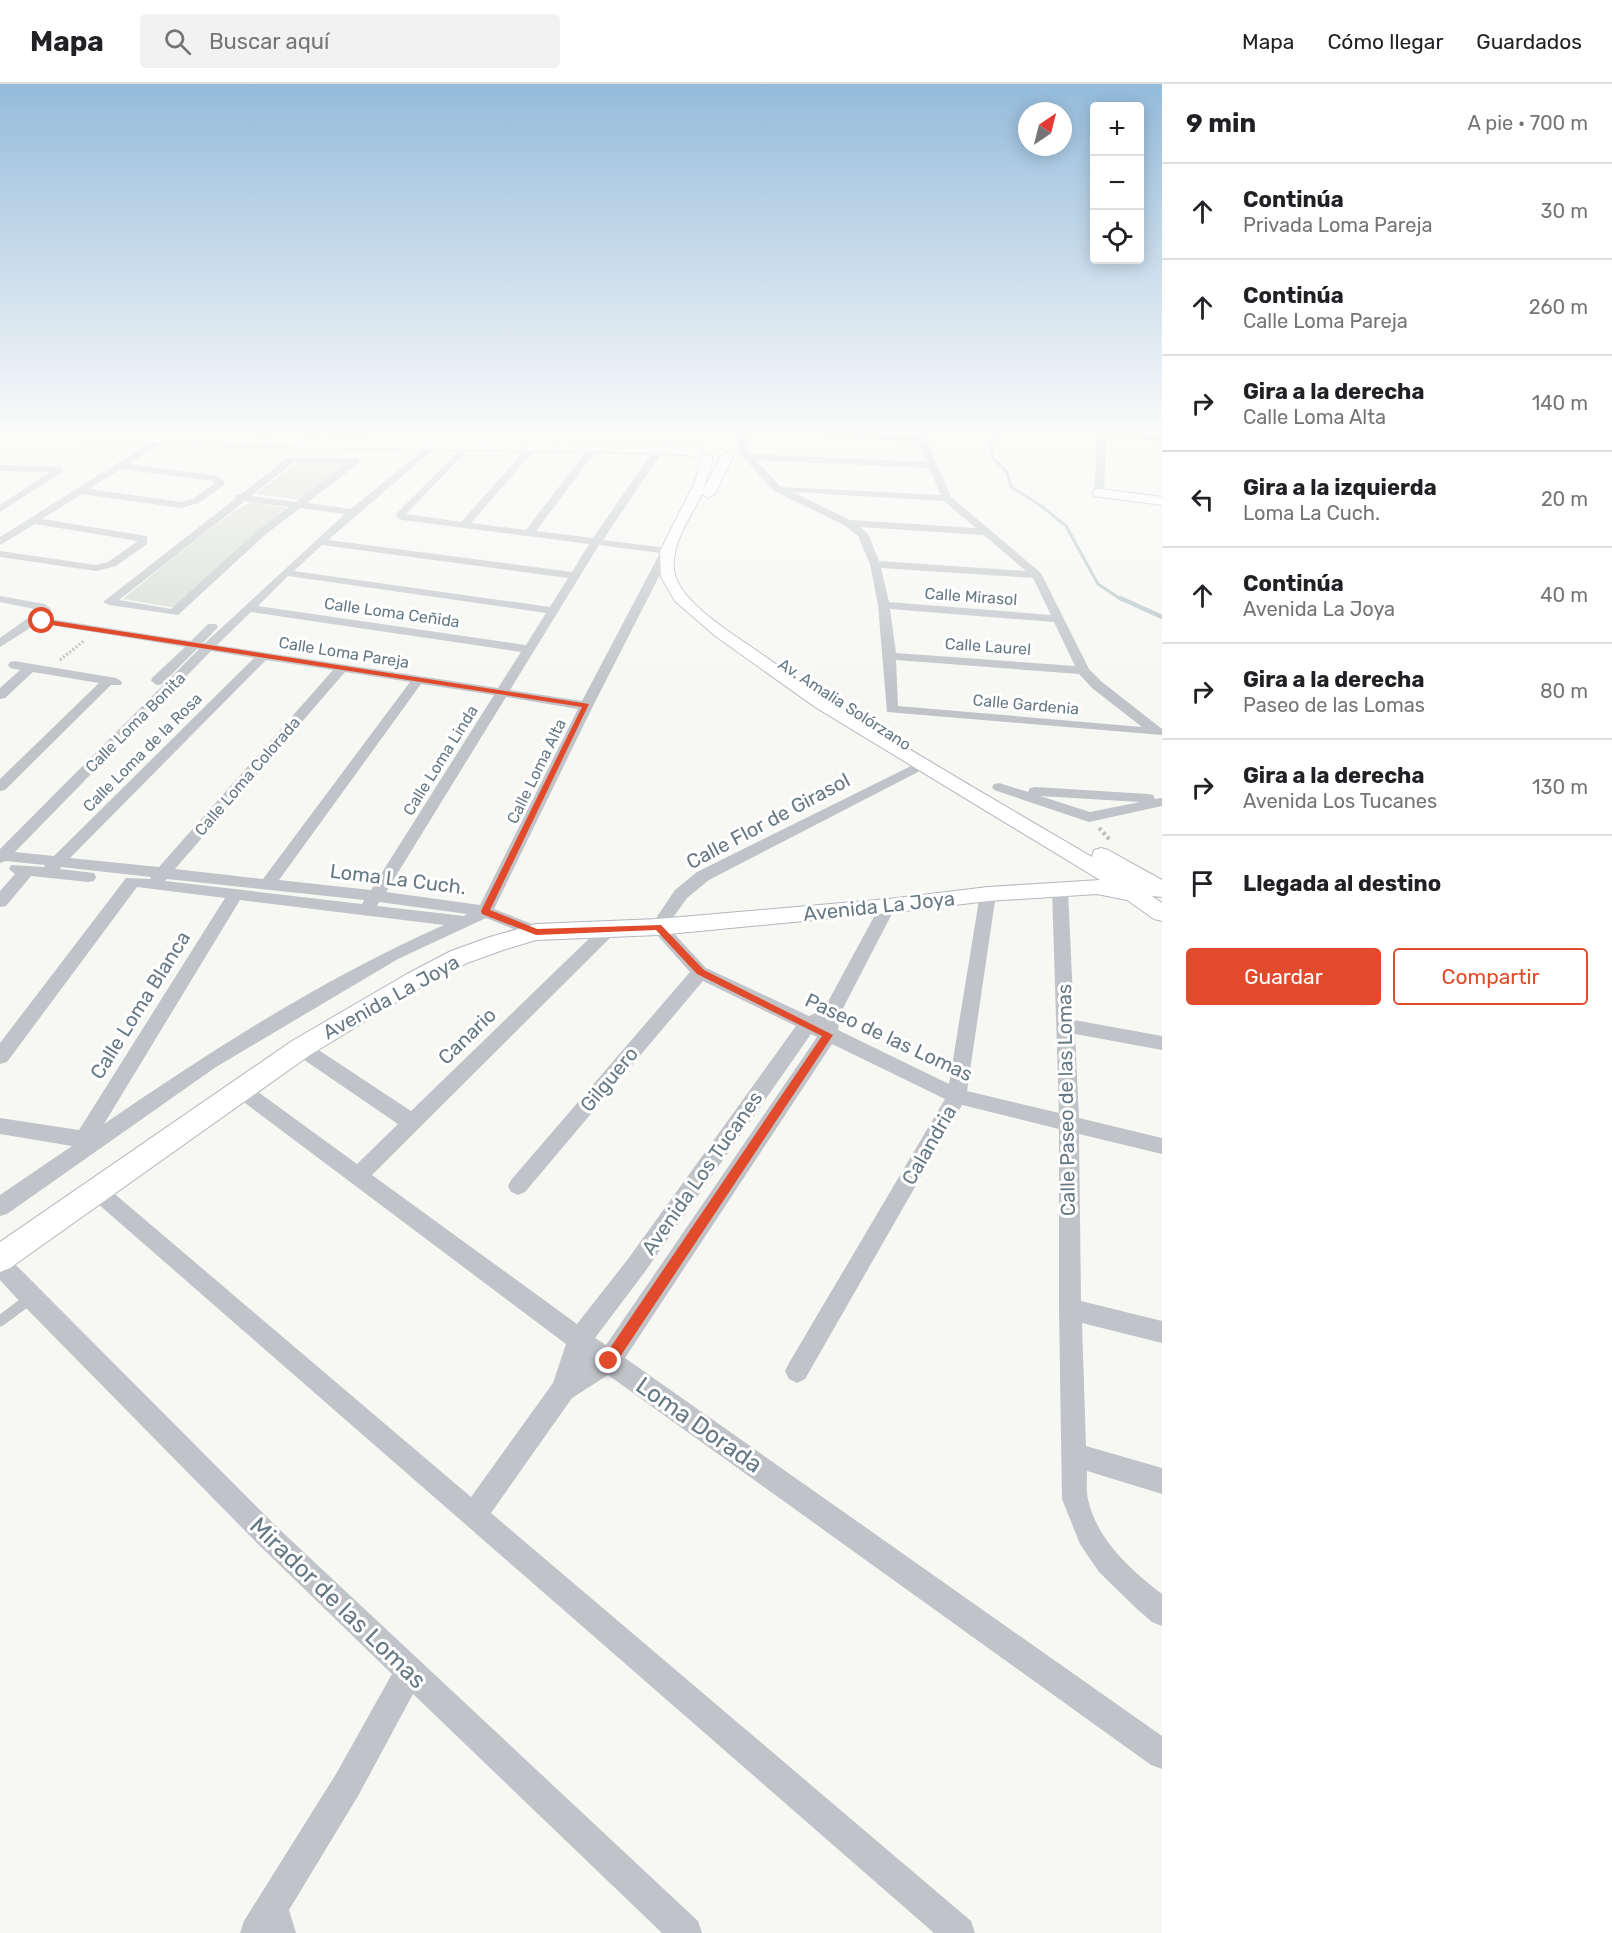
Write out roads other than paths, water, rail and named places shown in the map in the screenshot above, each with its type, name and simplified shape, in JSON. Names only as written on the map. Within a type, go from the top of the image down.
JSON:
[{"type":"main road","points":[[667,551],[683,519]]},
{"type":"main road","name":"Av. Amalia Solórzano","points":[[692,519],[683,550],[682,568],[688,587],[708,608],[757,646],[894,737],[1002,800],[1119,883]]},
{"type":"main road","name":"Av. Amalia Solórzano","points":[[667,551],[668,576],[680,598],[720,632],[821,703],[1119,883]]},
{"type":"main road","points":[[1119,883],[1162,914]]},
{"type":"main road","name":"Avenida La Joya","points":[[0,1261],[96,1190],[301,1048],[415,980],[459,957],[536,932],[606,931],[658,927],[888,906],[988,894],[1060,890],[1119,883],[1161,883]]},
{"type":"street","points":[[0,542],[36,519]]},
{"type":"street","points":[[217,519],[109,602],[174,613],[261,533],[280,519]]},
{"type":"street","name":"Calle Loma Bonita","points":[[0,855],[194,645],[333,519]]},
{"type":"street","name":"Calle Loma Bonita","points":[[0,855],[209,647],[322,542],[338,519]]},
{"type":"street","points":[[412,519],[667,551]]},
{"type":"street","points":[[463,526],[469,519]]},
{"type":"street","points":[[528,534],[539,519]]},
{"type":"street","name":"Calle Loma Linda","points":[[370,902],[611,519]]},
{"type":"street","points":[[840,519],[862,534],[874,564],[884,605],[890,656]]},
{"type":"street","points":[[973,519],[1037,575],[1056,619],[1083,670],[1097,685],[1160,734]]},
{"type":"street","points":[[0,554],[96,568],[112,564],[143,542],[143,538],[138,536],[33,521]]},
{"type":"street","points":[[848,523],[988,532]]},
{"type":"street","points":[[322,542],[576,576]]},
{"type":"street","name":"Calle Loma Alta","points":[[485,911],[586,706],[667,551]]},
{"type":"street","points":[[874,564],[1037,575]]},
{"type":"street","points":[[287,573],[554,611]]},
{"type":"street","points":[[0,599],[41,606],[45,609],[45,613],[0,643]]},
{"type":"street","name":"Calle Mirasol","points":[[884,605],[1056,619]]},
{"type":"street","name":"Calle Loma Ceñida","points":[[250,608],[529,649]]},
{"type":"street","name":"Calle Loma Pareja","points":[[42,621],[586,706]]},
{"type":"street","name":"Calle Loma de la Rosa","points":[[52,868],[263,656]]},
{"type":"street","name":"Calle Laurel","points":[[890,656],[1083,670]]},
{"type":"street","name":"Calle Gardenia","points":[[890,656],[892,709],[1160,734]]},
{"type":"street","points":[[0,788],[113,681],[14,664]]},
{"type":"street","points":[[0,695],[31,667]]},
{"type":"street","name":"Calle Loma Colorada","points":[[158,879],[341,669]]},
{"type":"street","points":[[267,885],[417,681]]},
{"type":"street","name":"Calle Flor de Girasol","points":[[658,927],[681,894],[703,876],[913,769]]},
{"type":"street","points":[[999,787],[1068,794],[1162,800],[1089,817],[999,787]]},
{"type":"street","name":"Loma La Cuch.","points":[[0,855],[52,868],[132,882],[158,879],[236,895],[485,911],[536,932]]},
{"type":"street","name":"Loma La Cuch.","points":[[0,855],[26,871],[52,868],[158,879],[267,885],[370,902],[466,922],[536,932]]},
{"type":"street","points":[[0,902],[26,871]]},
{"type":"street","points":[[0,1057],[132,882]]},
{"type":"street","name":"Calle Paseo de las Lomas","points":[[1060,890],[1069,1124],[1070,1309],[1075,1499],[1084,1529],[1111,1568],[1162,1612]]},
{"type":"street","name":"Calandria","points":[[797,1371],[957,1096],[988,894]]},
{"type":"street","name":"Calle Loma Blanca","points":[[89,1140],[236,895]]},
{"type":"street","name":"Avenida Los Tucanes","points":[[609,1361],[828,1035],[831,1014],[888,906]]},
{"type":"street","name":"Avenida La Joya","points":[[0,1207],[89,1140],[209,1062],[392,955],[466,922],[485,911]]},
{"type":"street","name":"Paseo de las Lomas","points":[[658,927],[700,972],[957,1096],[1162,1146]]},
{"type":"street","name":"Canario","points":[[359,1175],[606,931]]},
{"type":"street","name":"Gilguero","points":[[518,1186],[700,972]]},
{"type":"street","points":[[807,1025],[831,1014]]},
{"type":"street","name":"Avenida Los Tucanes","points":[[563,1390],[579,1340],[636,1266],[807,1025]]},
{"type":"street","points":[[1065,1025],[1162,1043]]},
{"type":"street","points":[[301,1048],[411,1122]]},
{"type":"street","name":"Loma Dorada","points":[[240,1089],[579,1340],[1162,1754]]},
{"type":"street","points":[[0,1126],[89,1140]]},
{"type":"street","points":[[96,1190],[959,1933]]},
{"type":"street","name":"Mirador de las Lomas","points":[[0,1261],[31,1298],[270,1538],[686,1933]]},
{"type":"street","points":[[1070,1309],[1162,1332]]},
{"type":"street","points":[[474,1515],[563,1390],[609,1361]]},
{"type":"street","points":[[1075,1455],[1162,1480]]},
{"type":"street","points":[[270,1925],[409,1672]]},
{"type":"lane","points":[[0,1321],[31,1298]]},
{"type":"waterway","points":[[1058,519],[1066,526],[1098,584],[1122,600]]},
{"type":"waterway","points":[[1120,598],[1162,617]]}]
